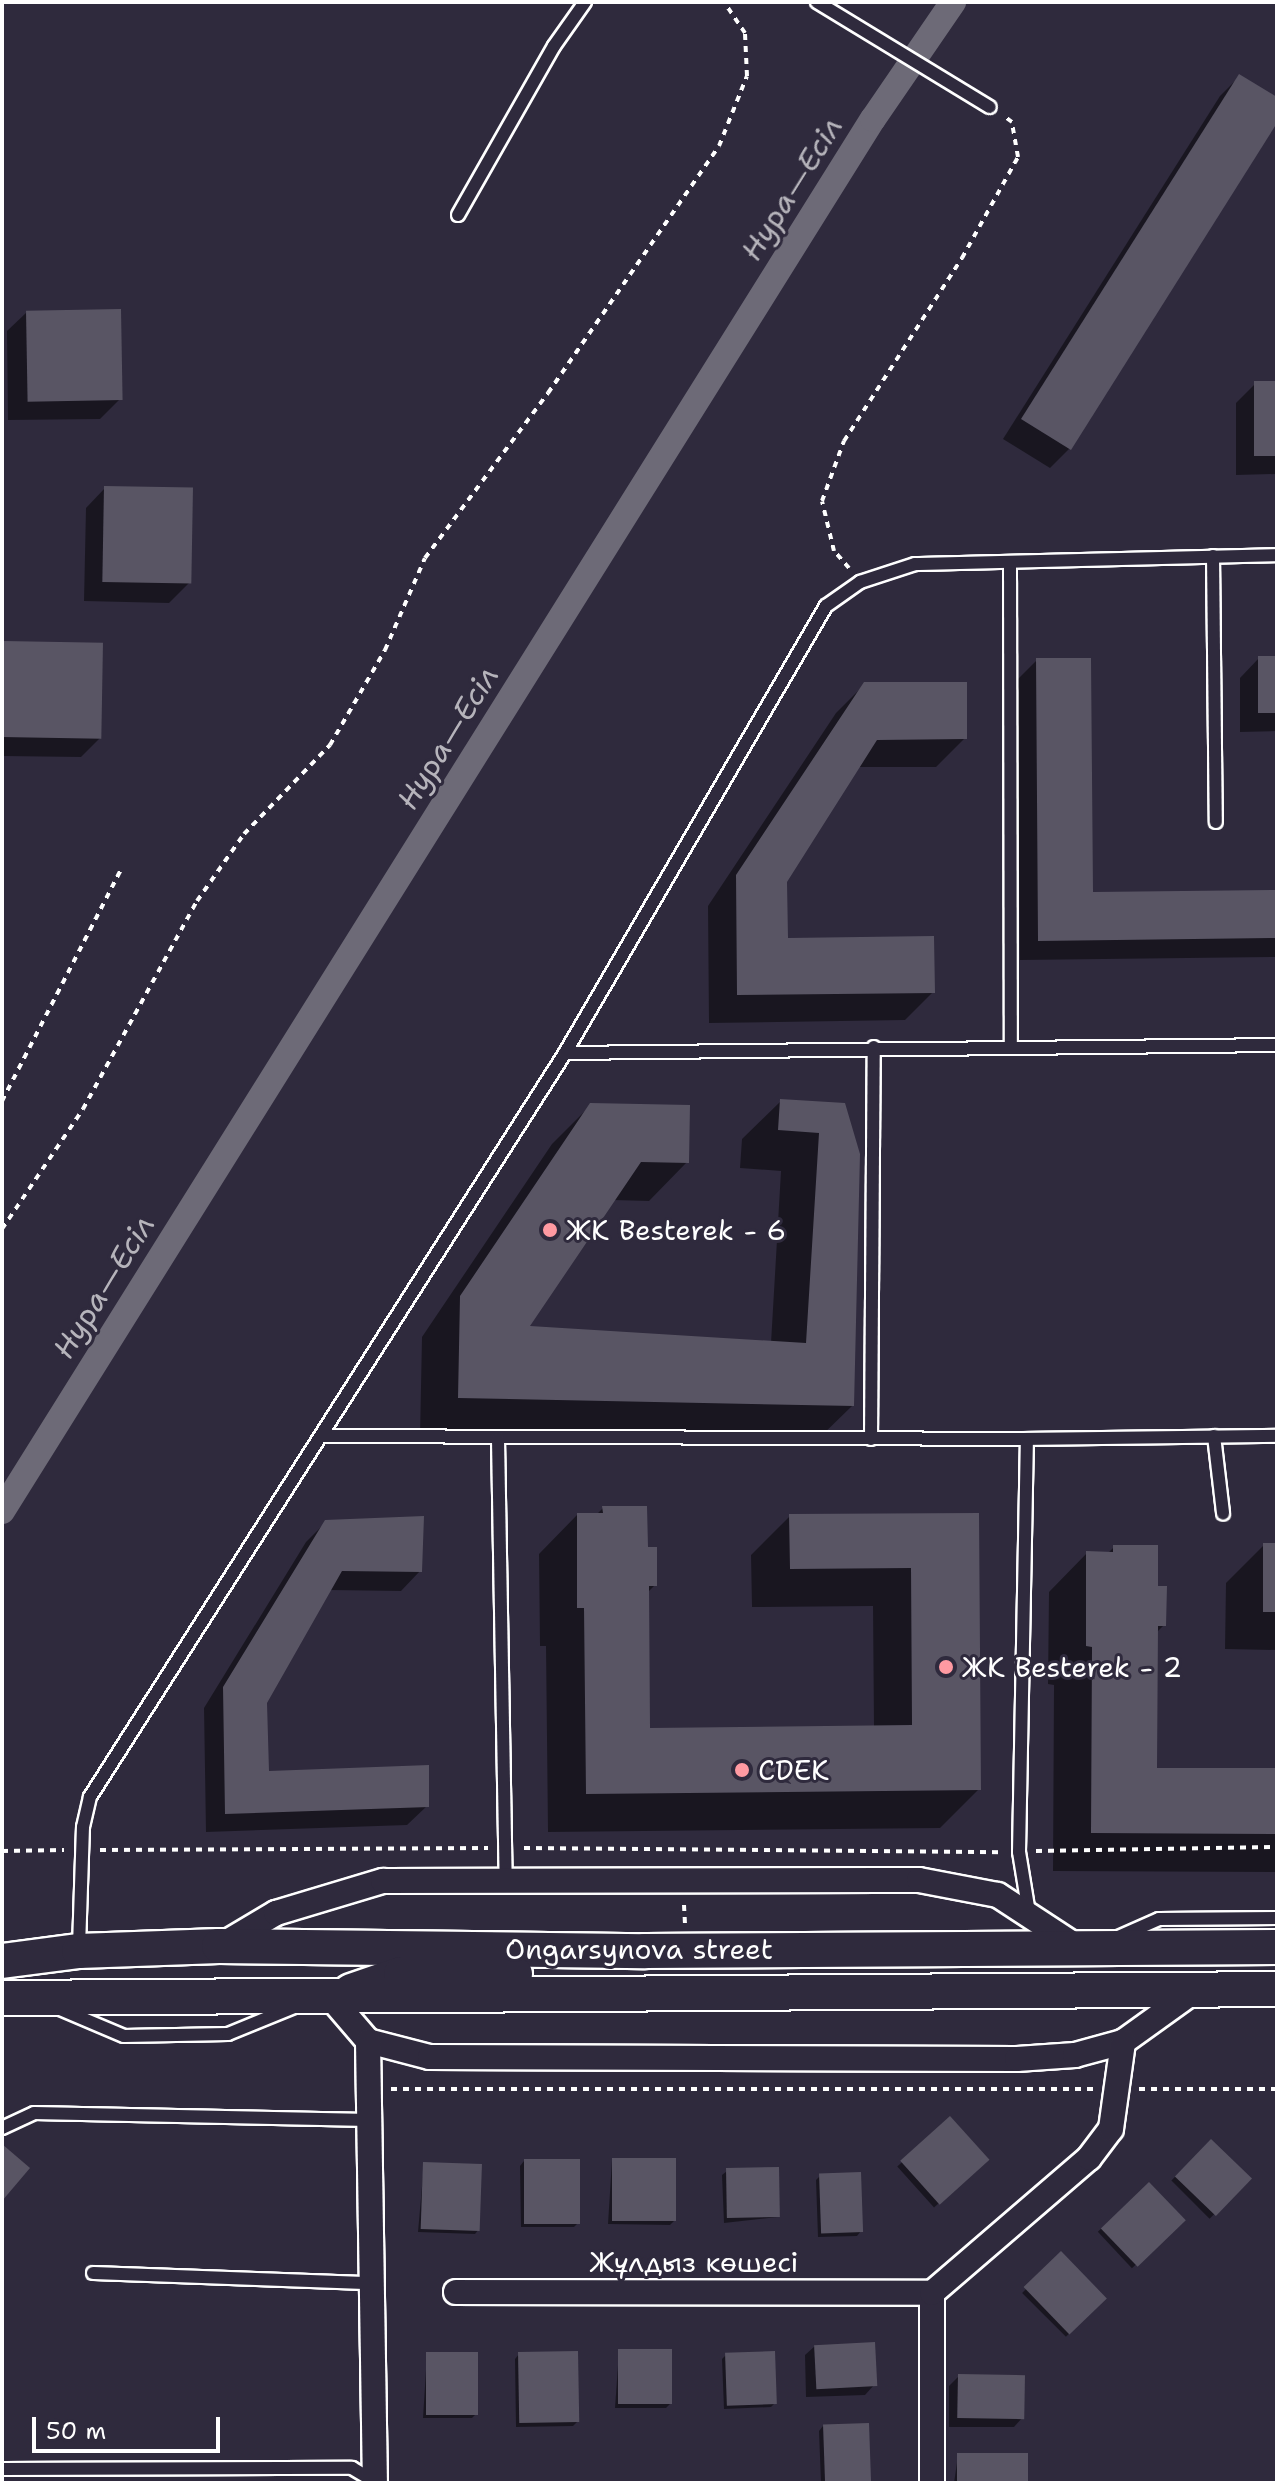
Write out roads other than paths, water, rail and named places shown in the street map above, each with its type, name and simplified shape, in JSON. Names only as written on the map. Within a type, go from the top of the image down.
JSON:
[{"type":"street","points":[[219,1946],[276,1913],[383,1881],[919,1880],[998,1895],[1086,1948]]},
{"type":"street","name":"Ongarsynova street","points":[[2,1961],[79,1951],[219,1946],[645,1951],[1277,1947]]},
{"type":"street","points":[[747,1993],[752,1977],[769,1969],[997,1967],[1086,1948]]},
{"type":"street","points":[[645,1951],[635,1971],[401,1974],[323,1999],[368,2041],[430,2057],[1017,2059],[1075,2055],[1123,2042],[1194,1991]]},
{"type":"street","name":"Ongarsynova street","points":[[15,1996],[323,1999],[1277,1989]]},
{"type":"street","points":[[368,2041],[375,2483]]},
{"type":"street","points":[[932,2483],[932,2293],[1089,2158],[1111,2129],[1123,2042]]},
{"type":"street","name":"Жұлдыз көшесі","points":[[456,2292],[932,2293]]},
{"type":"lane","points":[[458,215],[554,46],[585,2]]},
{"type":"lane","points":[[823,6],[990,107]]},
{"type":"lane","points":[[79,1951],[82,1850],[90,1797],[324,1436],[565,1053],[826,606],[860,582],[915,564],[1277,555]]},
{"type":"lane","points":[[1213,556],[1216,822]]},
{"type":"lane","points":[[1010,562],[1011,1045]]},
{"type":"lane","points":[[565,1053],[1011,1045],[1277,1045]]},
{"type":"lane","points":[[871,1439],[874,1047]]},
{"type":"lane","points":[[324,1436],[498,1439],[1277,1436]]},
{"type":"lane","points":[[1214,1436],[1223,1513]]},
{"type":"lane","points":[[498,1439],[506,1883]]},
{"type":"lane","points":[[1027,1439],[1019,1852],[1029,1913]]},
{"type":"lane","points":[[1086,1948],[1159,1919],[1277,1918]]},
{"type":"lane","points":[[2,2128],[34,2113],[369,2120]]},
{"type":"lane","points":[[93,2273],[372,2283]]},
{"type":"lane","points":[[2,2469],[352,2468],[375,2483]]},
{"type":"waterway","name":"Нура—Есіл","points":[[2,1511],[873,119],[953,2]]},
{"type":"place","name":"ЖК Besterek - 6","points":[[550,1230]]},
{"type":"place","name":"ЖК Besterek - 2","points":[[946,1667]]},
{"type":"place","name":"CDEK","points":[[742,1770]]}]
